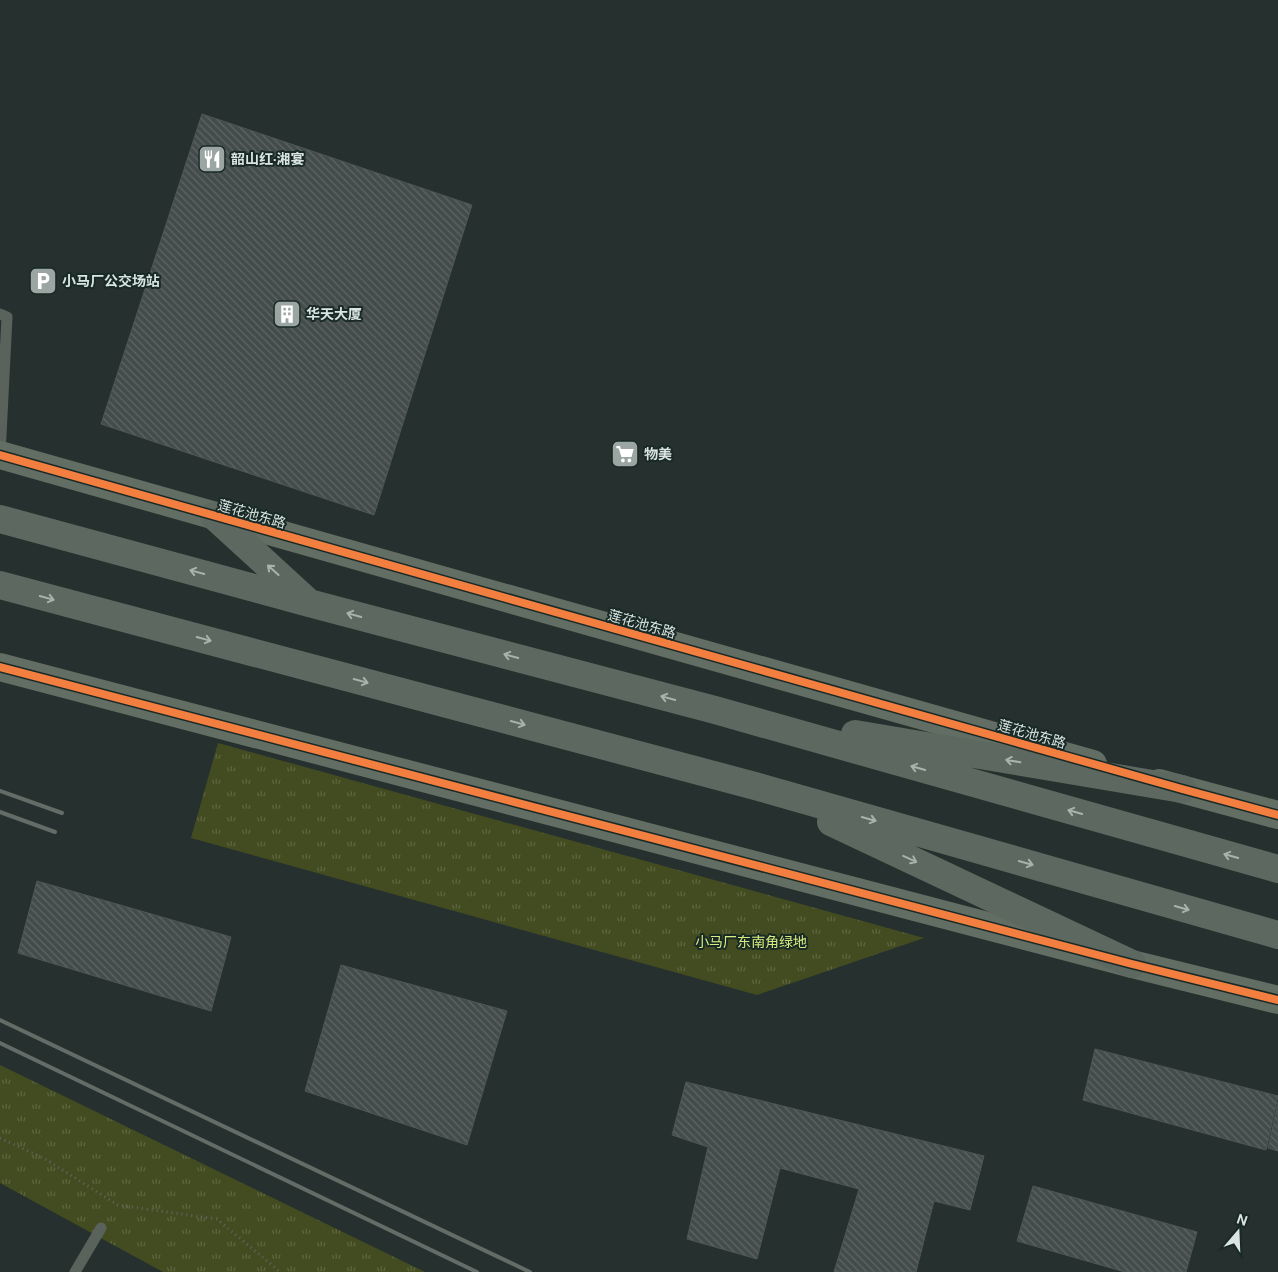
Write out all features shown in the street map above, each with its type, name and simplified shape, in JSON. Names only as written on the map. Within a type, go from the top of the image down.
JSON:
[{"type":"highway","points":[[214,516],[309,603]]},
{"type":"highway","points":[[0,519],[715,710],[1278,869]]},
{"type":"highway","points":[[0,585],[755,786],[1278,935]]},
{"type":"highway","points":[[715,710],[1182,789]]},
{"type":"highway","points":[[755,786],[1132,964]]},
{"type":"street","name":"莲花池东路","points":[[0,455],[1278,815]]},
{"type":"street","points":[[0,667],[1132,964],[1278,1000]]},
{"type":"lane","points":[[0,314],[7,317],[0,455]]},
{"type":"lane","points":[[75,1272],[101,1228]]},
{"type":"path","points":[[0,1138],[45,1160],[118,1206],[217,1219],[280,1272]]},
{"type":"green space","name":"小马厂东南角绿地","points":[[218,743],[924,938],[757,995],[191,838]]},
{"type":"green space","points":[[0,1065],[425,1272],[163,1272],[0,1183]]},
{"type":"building","name":"华天大厦","points":[[202,114],[472,205],[374,515],[101,424]]},
{"type":"building","points":[[37,881],[231,937],[211,1011],[18,953]]},
{"type":"building","points":[[341,965],[507,1011],[467,1145],[305,1091]]},
{"type":"building","points":[[1095,1049],[1278,1096],[1266,1150],[1083,1100]]},
{"type":"building","points":[[686,1082],[984,1156],[970,1210],[934,1201],[916,1272],[834,1272],[859,1189],[780,1168],[757,1259],[687,1239],[708,1147],[672,1135]]},
{"type":"building","points":[[1278,1102],[1278,1151],[1268,1148]]},
{"type":"building","points":[[1033,1186],[1197,1232],[1186,1272],[1125,1272],[1017,1241]]},
{"type":"railway","points":[[0,791],[62,813]]},
{"type":"railway","points":[[0,812],[55,832]]},
{"type":"railway","points":[[0,1020],[530,1272]]},
{"type":"railway","points":[[0,1043],[477,1272]]},
{"type":"cycle path","points":[[0,455],[1278,815]]},
{"type":"cycle path","points":[[0,667],[1132,964],[1278,1000]]},
{"type":"place","name":"韶山红·湘宴","points":[[212,159]]},
{"type":"place","name":"小马厂公交场站","points":[[43,281]]},
{"type":"place","name":"华天大厦","points":[[287,314]]},
{"type":"place","name":"物美","points":[[625,454]]}]
